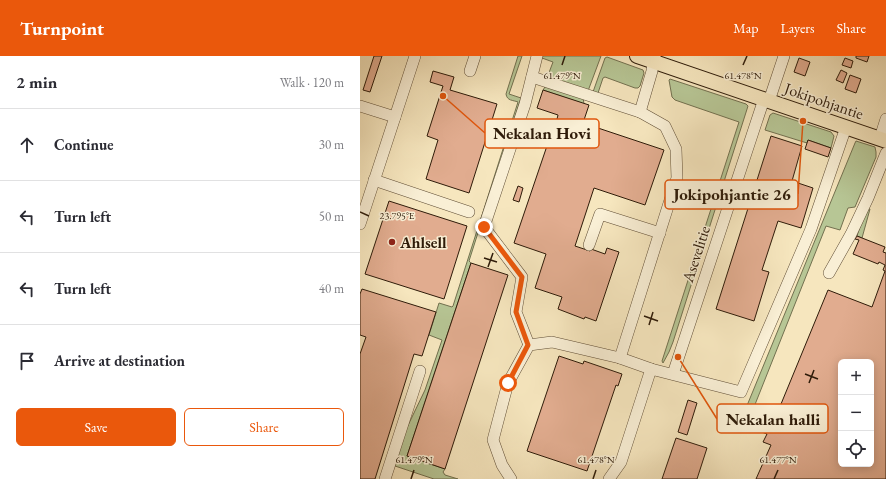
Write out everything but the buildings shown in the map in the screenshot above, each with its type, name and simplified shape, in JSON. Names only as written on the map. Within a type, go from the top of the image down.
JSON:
[{"type":"main road","name":"Jokipohjantie","points":[[637,56],[654,59],[766,100],[883,140]]},
{"type":"street","points":[[360,224],[415,56]]},
{"type":"street","points":[[470,71],[475,56]]},
{"type":"street","points":[[511,479],[502,465],[492,440],[508,383],[528,345],[516,312],[522,277],[484,227],[525,104],[537,56]]},
{"type":"street","name":"Asevelitie","points":[[673,374],[766,100],[784,56]]},
{"type":"street","points":[[640,112],[654,59]]},
{"type":"street","points":[[532,77],[640,112],[665,126],[676,149],[677,178],[620,358]]},
{"type":"street","points":[[360,106],[395,117]]},
{"type":"street","points":[[883,140],[886,119]]},
{"type":"street","points":[[528,345],[552,342],[620,358],[651,369],[741,392],[811,229],[846,127]]},
{"type":"street","points":[[829,273],[851,234],[868,198],[886,153]]},
{"type":"street","points":[[374,180],[469,212]]},
{"type":"street","points":[[589,245],[600,214],[660,233]]},
{"type":"street","points":[[609,479],[621,462],[651,369]]},
{"type":"street","points":[[385,479],[420,371]]},
{"type":"green space","points":[[518,56],[522,56],[509,94],[521,98],[469,261],[471,263],[407,456],[445,469],[443,472],[445,475],[458,479],[434,479],[395,466],[400,442],[425,390],[442,340],[429,335],[439,303],[453,306],[518,102],[509,99],[506,94]]},
{"type":"green space","points":[[543,56],[601,56],[588,91],[547,78],[553,62],[542,58]]},
{"type":"green space","points":[[607,57],[643,70],[644,73],[640,86],[635,88],[605,77],[603,78],[598,93],[593,92],[605,58]]},
{"type":"green space","points":[[670,79],[746,104],[748,106],[673,342],[663,363],[662,361],[739,122],[675,100],[672,97]]},
{"type":"green space","points":[[548,86],[583,97],[584,104],[543,90]]},
{"type":"green space","points":[[773,113],[831,132],[834,136],[831,148],[808,140],[807,143],[765,130],[770,115]]},
{"type":"green space","points":[[856,141],[875,147],[876,157],[855,207],[848,208],[840,230],[826,226],[754,407],[750,412],[742,412],[743,408],[746,408]]},
{"type":"green space","points":[[867,209],[870,209],[862,238],[857,236]]},
{"type":"place","name":"Nekalan Hovi","points":[[443,96]]},
{"type":"place","name":"Jokipohjantie 26","points":[[803,121]]},
{"type":"place","name":"Ahlsell","points":[[392,242]]},
{"type":"place","name":"Nekalan halli","points":[[678,357]]},
{"type":"route","points":[[484,227],[522,277],[516,312],[528,345],[508,383]]}]
